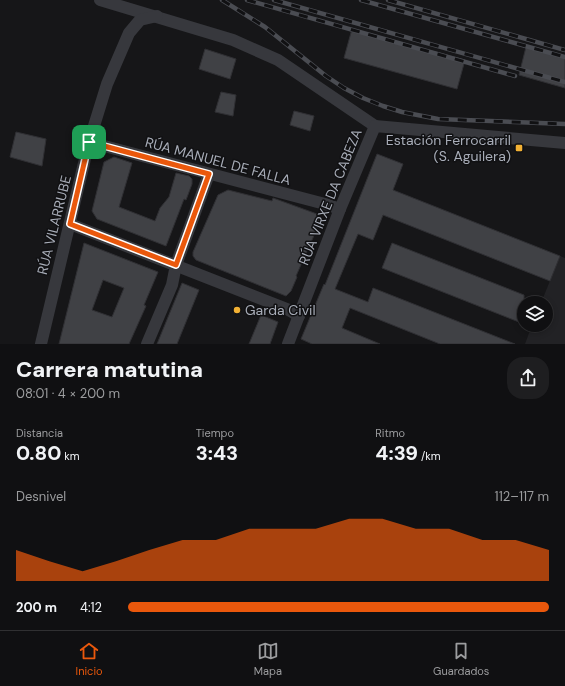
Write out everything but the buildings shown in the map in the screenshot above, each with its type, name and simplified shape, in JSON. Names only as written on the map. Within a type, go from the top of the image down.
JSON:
[{"type":"street","points":[[100,0],[233,40],[278,60],[376,126]]},
{"type":"street","name":"RÚA VILARRUBE","points":[[41,344],[89,142],[107,84],[128,33],[140,20],[156,16]]},
{"type":"street","name":"RÚA VIRXE DA CABEZA","points":[[288,344],[340,209],[376,126],[565,143]]},
{"type":"street","name":"RÚA MANUEL DE FALLA","points":[[89,142],[340,209]]},
{"type":"street","points":[[148,344],[172,285],[176,265],[209,174]]},
{"type":"street","points":[[70,224],[287,309],[299,316]]},
{"type":"shaded area","points":[[560,256],[565,258],[565,344],[525,344],[529,332],[553,332],[553,296],[544,296]]},
{"type":"railway","points":[[222,0],[265,27],[326,76],[344,88],[383,106],[402,112],[438,119],[565,124]]},
{"type":"railway","points":[[247,0],[515,76]]},
{"type":"railway","points":[[274,0],[565,82]]},
{"type":"railway","points":[[361,0],[565,57]]},
{"type":"railway","points":[[388,0],[565,50]]},
{"type":"place","name":"Estación Ferrocarril (S. Aguilera)","points":[[519,148]]},
{"type":"place","name":"Garda Civil","points":[[237,310]]},
{"type":"route","points":[[89,142],[209,174],[176,265],[70,224],[89,142]]}]
